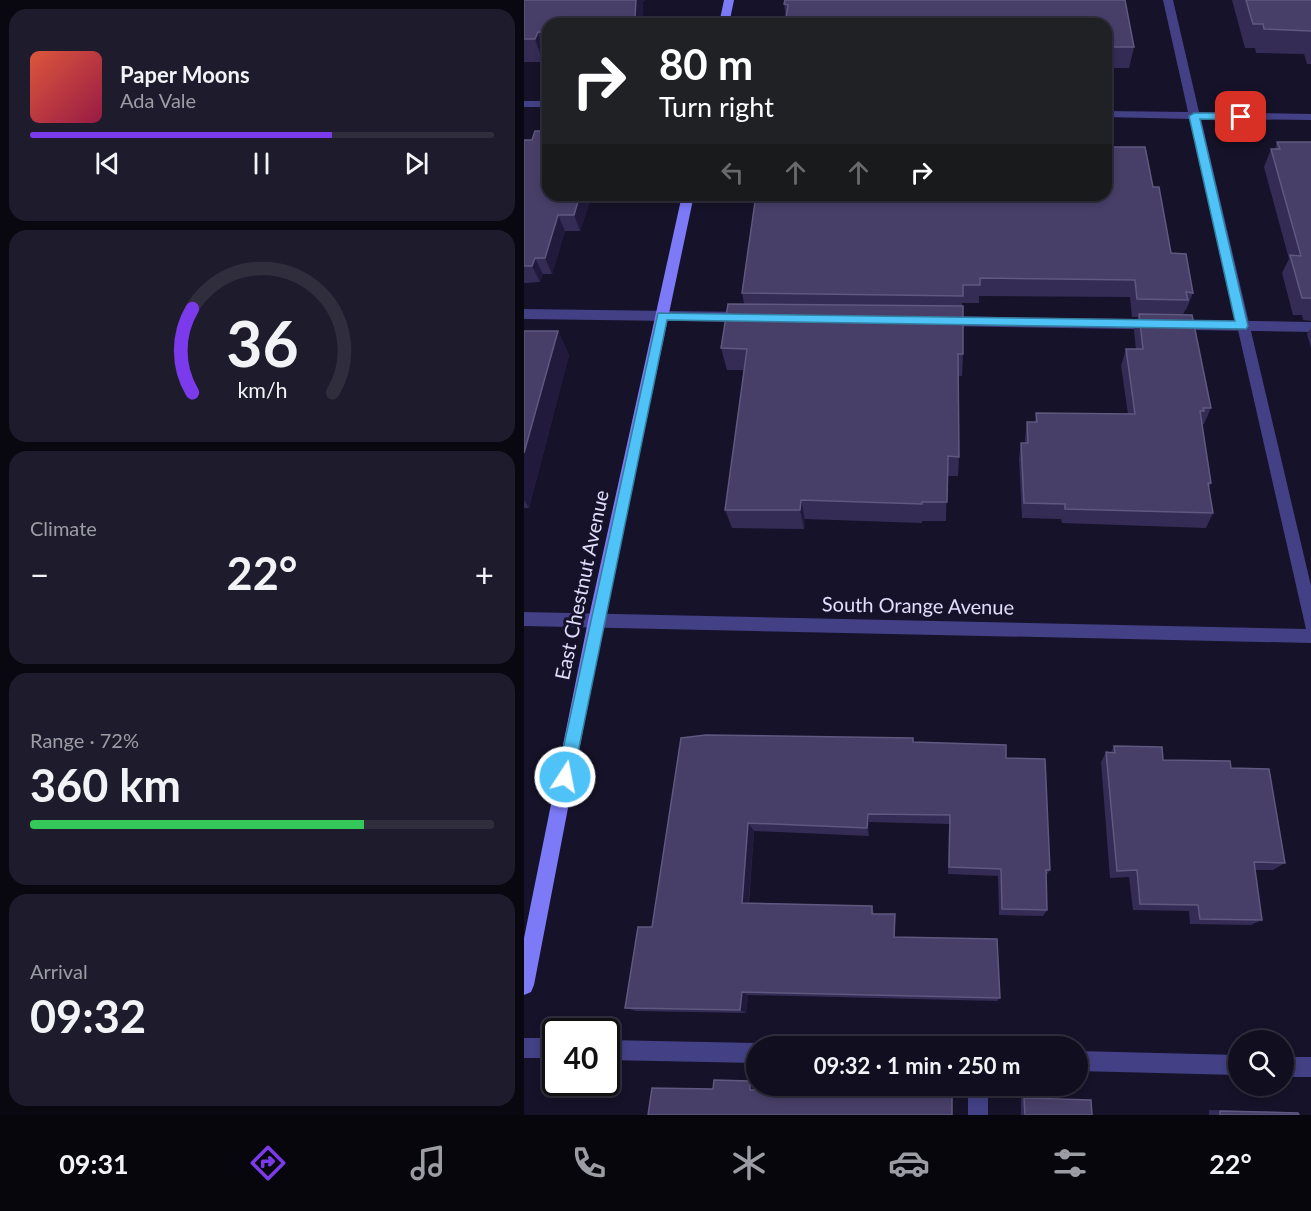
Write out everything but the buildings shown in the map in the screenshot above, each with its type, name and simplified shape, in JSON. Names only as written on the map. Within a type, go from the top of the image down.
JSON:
[{"type":"street","points":[[725,18],[729,0]]},
{"type":"street","points":[[1168,0],[1312,625]]},
{"type":"street","points":[[524,104],[542,104]]},
{"type":"street","points":[[1112,114],[1312,117]]},
{"type":"street","name":"East Chestnut Avenue","points":[[524,985],[596,621],[687,201]]},
{"type":"street","points":[[524,314],[757,318]]},
{"type":"street","points":[[934,321],[1312,327]]},
{"type":"street","name":"South Orange Avenue","points":[[524,619],[1312,636]]},
{"type":"street","points":[[524,1048],[542,1048]]},
{"type":"street","points":[[620,1050],[746,1053]]},
{"type":"street","points":[[1088,1061],[1228,1065]]},
{"type":"street","points":[[1294,1066],[1312,1067]]},
{"type":"street","points":[[978,1096],[978,1115]]},
{"type":"route","points":[[565,777],[662,316],[1242,326],[1194,116],[1241,117]]}]
